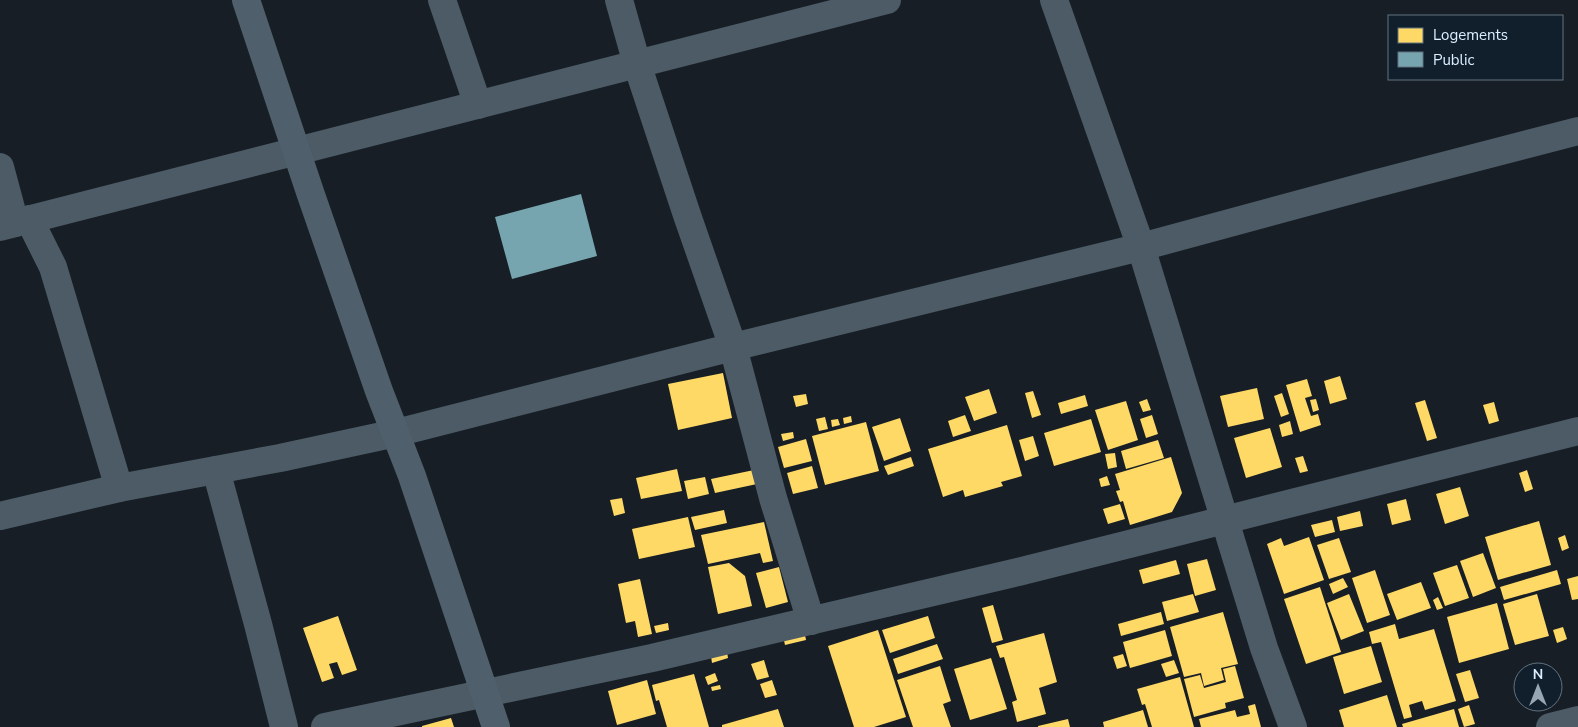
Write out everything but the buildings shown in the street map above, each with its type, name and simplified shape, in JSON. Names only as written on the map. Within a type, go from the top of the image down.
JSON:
[{"type":"main road","points":[[246,0],[376,382],[412,476],[496,727]]},
{"type":"street","points":[[442,0],[478,105]]},
{"type":"street","points":[[619,0],[637,64],[733,346],[773,498],[810,621]]},
{"type":"street","points":[[15,223],[887,0]]},
{"type":"street","points":[[1054,0],[1141,247],[1264,648],[1292,727]]},
{"type":"street","points":[[0,516],[119,488],[396,433],[733,346],[1141,247],[1380,182],[1578,131]]},
{"type":"street","points":[[0,167],[15,223],[53,266],[119,488]]},
{"type":"street","points":[[324,727],[652,658],[1028,570],[1578,431]]},
{"type":"street","points":[[216,470],[284,727]]},
{"type":"street","points":[[1550,727],[1578,720]]}]
